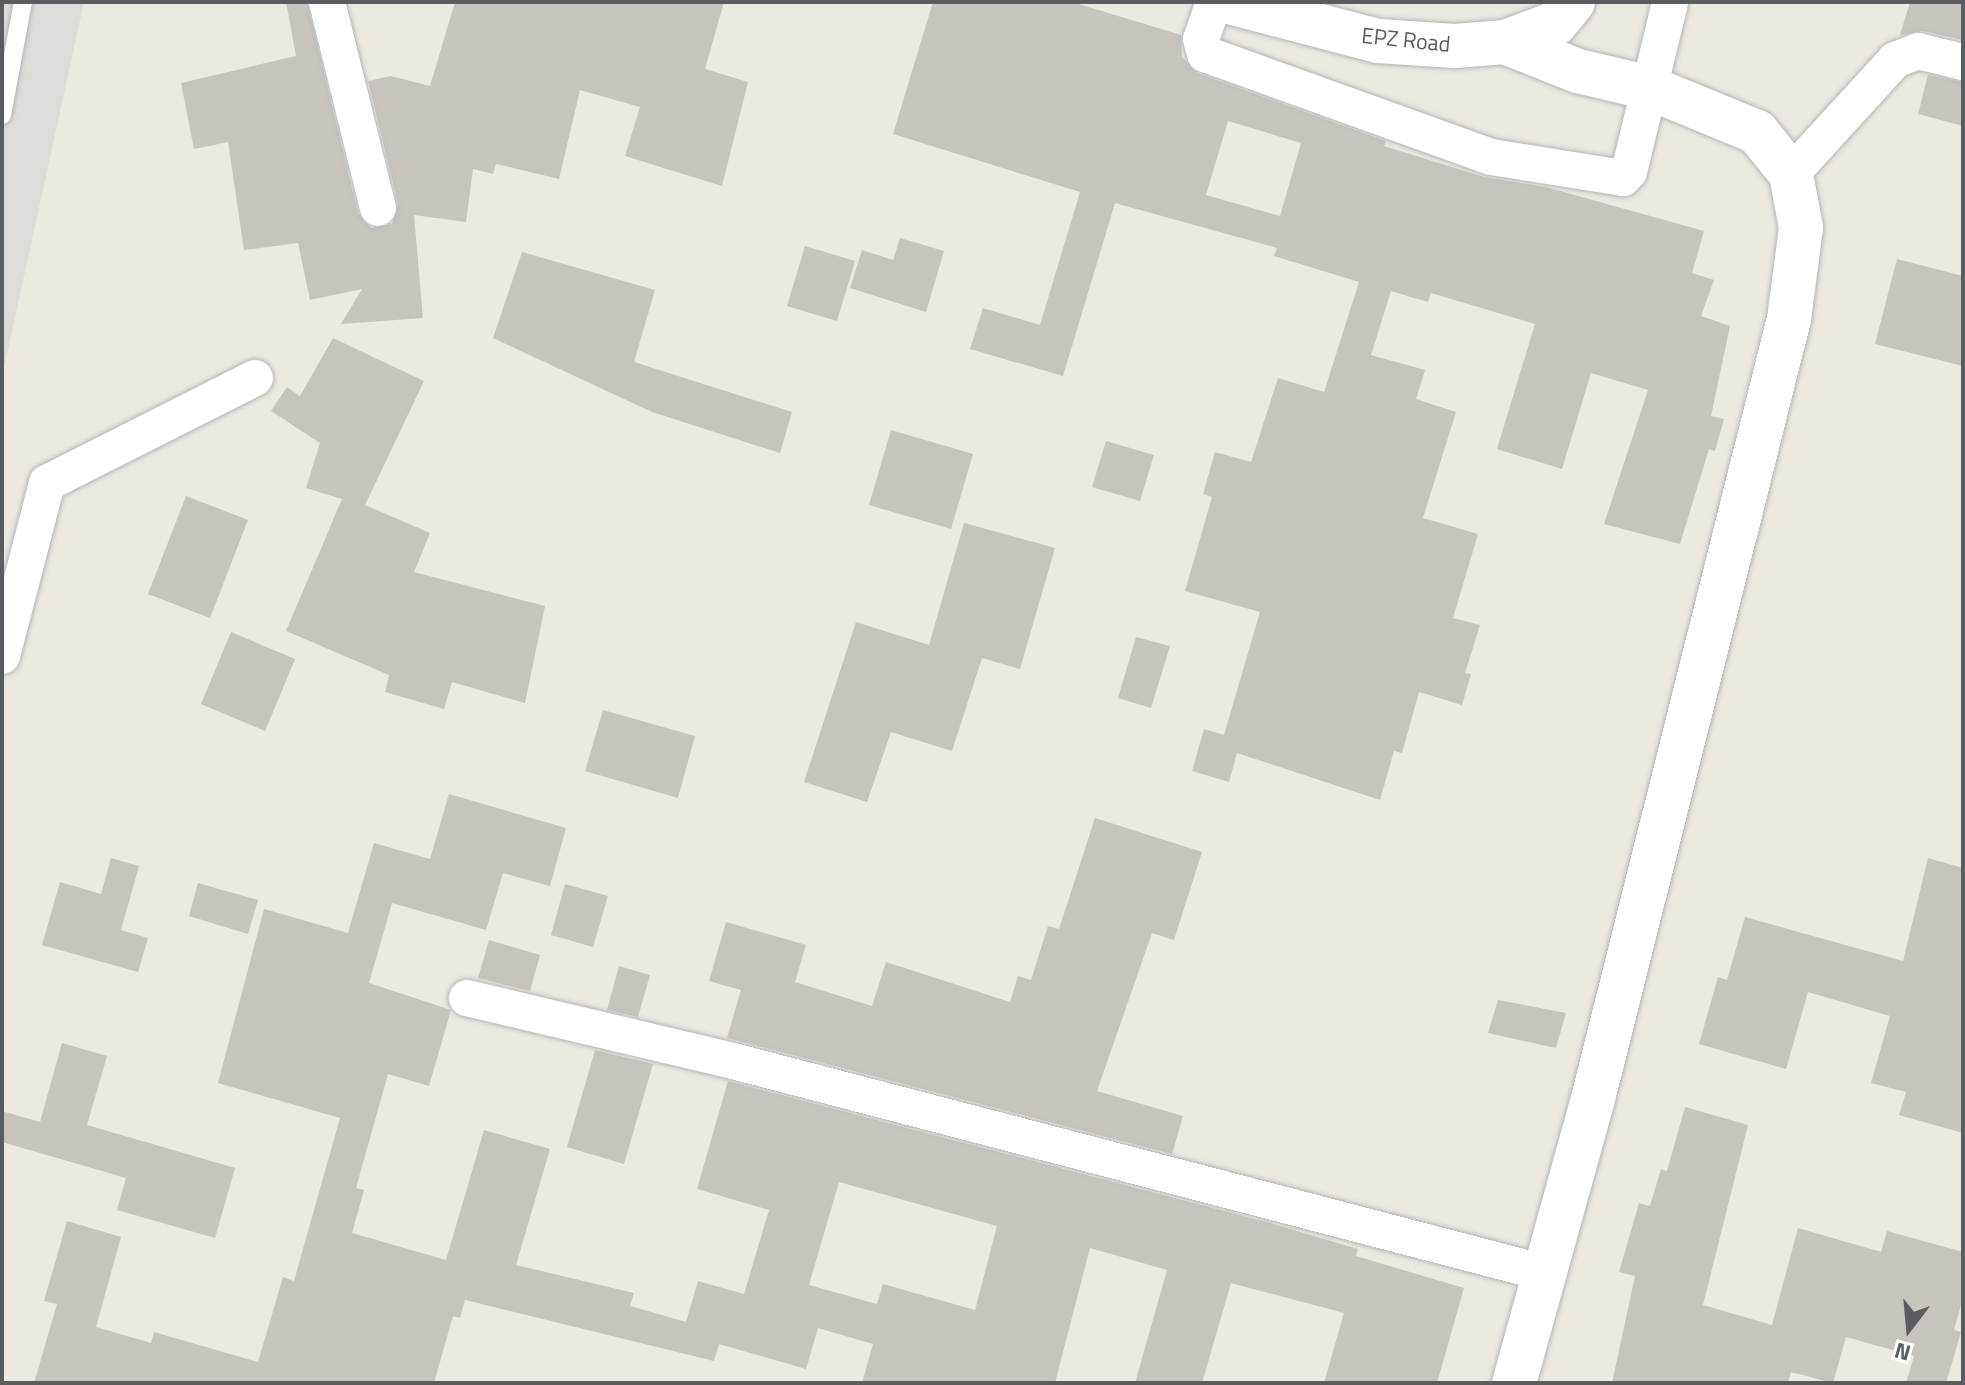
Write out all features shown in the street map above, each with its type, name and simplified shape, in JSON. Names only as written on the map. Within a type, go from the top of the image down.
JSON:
[{"type":"street","points":[[327,2],[378,208]]},
{"type":"street","points":[[1214,2],[1201,39],[1205,54],[1491,157],[1625,177],[1670,2]]},
{"type":"street","name":"EPZ Road","points":[[1229,2],[1378,41],[1455,46],[1505,42],[1556,23],[1573,2]]},
{"type":"street","points":[[1505,42],[1578,71],[1650,88],[1757,132],[1791,174],[1801,228],[1789,319],[1598,1080],[1514,1383]]},
{"type":"street","points":[[1791,174],[1895,60],[1918,51],[1963,62]]},
{"type":"street","points":[[2,656],[47,483],[255,378]]},
{"type":"street","points":[[467,998],[733,1061],[1545,1273]]},
{"type":"lane","points":[[2,115],[23,2]]},
{"type":"shaded area","points":[[2,2],[84,2],[2,377]]},
{"type":"building","points":[[286,2],[307,2],[358,213],[371,228],[392,224],[398,204],[368,81],[391,76],[430,86],[455,2],[724,2],[705,69],[748,82],[722,186],[625,156],[640,107],[580,90],[559,179],[496,164],[493,174],[473,169],[466,222],[414,215],[423,318],[341,324],[362,289],[310,300],[298,243],[244,250],[228,142],[194,149],[181,83],[296,56]]},
{"type":"building","points":[[933,2],[1072,2],[1181,35],[1182,57],[1197,73],[1386,141],[1384,146],[1484,177],[1546,187],[1704,231],[1692,273],[1714,280],[1701,316],[1730,326],[1711,416],[1724,419],[1715,451],[1709,449],[1680,544],[1604,524],[1648,390],[1591,373],[1562,469],[1497,449],[1535,324],[1431,293],[1428,302],[1391,291],[1371,355],[1425,370],[1416,399],[1456,412],[1423,518],[1478,534],[1453,618],[1480,625],[1465,673],[1471,674],[1462,705],[1419,692],[1402,753],[1394,751],[1380,800],[1237,753],[1229,782],[1192,771],[1204,729],[1224,735],[1260,612],[1185,591],[1212,497],[1203,494],[1215,452],[1251,462],[1278,378],[1324,392],[1359,282],[1274,256],[1277,248],[1115,203],[1063,376],[970,349],[983,308],[1040,325],[1080,192],[893,134]],"holes":[[[1228,121],[1301,143],[1280,216],[1206,195]]]},
{"type":"building","points":[[1910,2],[1963,2],[1963,40],[1922,31],[1900,35]]},
{"type":"building","points":[[1928,75],[1963,82],[1963,126],[1918,114]]},
{"type":"building","points":[[900,238],[944,251],[926,312],[850,288],[862,250],[893,260]]},
{"type":"building","points":[[805,246],[855,261],[837,321],[787,306]]},
{"type":"building","points":[[522,252],[655,290],[634,362],[792,412],[780,453],[652,412],[493,338]]},
{"type":"building","points":[[1897,259],[1963,276],[1963,366],[1875,344]]},
{"type":"building","points":[[333,338],[424,381],[365,505],[430,533],[414,572],[545,606],[525,703],[452,682],[444,709],[385,692],[389,675],[286,631],[342,499],[306,488],[320,443],[271,411],[287,387],[300,396]]},
{"type":"building","points":[[891,430],[973,454],[951,529],[869,505]]},
{"type":"building","points":[[1106,441],[1154,455],[1140,501],[1092,487]]},
{"type":"building","points":[[186,496],[248,520],[210,618],[148,594]]},
{"type":"building","points":[[964,523],[1055,548],[1020,669],[982,658],[952,751],[891,732],[867,802],[804,782],[856,622],[929,645]]},
{"type":"building","points":[[231,632],[295,659],[265,731],[201,704]]},
{"type":"building","points":[[1136,637],[1170,646],[1151,708],[1118,698]]},
{"type":"building","points":[[603,710],[695,736],[678,798],[585,771]]},
{"type":"building","points":[[449,794],[566,828],[550,886],[503,873],[486,930],[392,903],[369,983],[451,1010],[429,1086],[388,1074],[356,1188],[364,1190],[352,1233],[446,1260],[484,1130],[550,1149],[516,1265],[634,1293],[630,1306],[686,1322],[698,1281],[744,1294],[769,1210],[697,1189],[728,1081],[1270,1223],[1358,1249],[1356,1256],[1464,1288],[1437,1383],[1324,1383],[1344,1313],[1231,1283],[1202,1383],[1135,1383],[1167,1270],[1090,1248],[1055,1383],[862,1383],[873,1344],[818,1328],[806,1369],[719,1344],[714,1361],[465,1300],[460,1318],[453,1316],[434,1383],[34,1383],[57,1304],[44,1301],[67,1221],[121,1237],[96,1327],[151,1343],[154,1332],[258,1362],[283,1277],[294,1281],[340,1118],[218,1083],[264,909],[348,933],[374,843],[430,859]],"holes":[[[839,1182],[997,1226],[975,1310],[883,1284],[877,1304],[809,1285]]]},
{"type":"building","points":[[1095,818],[1202,852],[1174,940],[1152,933],[1097,1091],[1183,1116],[1172,1154],[727,1038],[741,990],[709,981],[726,922],[806,945],[795,982],[872,1006],[886,962],[1010,1002],[1018,976],[1031,980],[1048,926],[1059,929]]},
{"type":"building","points":[[111,858],[139,866],[121,930],[148,938],[138,972],[42,945],[60,882],[101,894]]},
{"type":"building","points":[[1928,858],[1963,868],[1963,1133],[1899,1115],[1906,1092],[1871,1083],[1890,1016],[1808,992],[1786,1069],[1699,1044],[1718,977],[1727,980],[1745,917],[1903,961]]},
{"type":"building","points":[[198,883],[258,900],[248,934],[189,916]]},
{"type":"building","points":[[565,884],[608,896],[593,947],[551,935]]},
{"type":"building","points":[[489,940],[540,955],[530,991],[478,978]]},
{"type":"building","points":[[619,966],[650,975],[638,1017],[607,1010]]},
{"type":"building","points":[[1498,1000],[1566,1013],[1556,1048],[1488,1033]]},
{"type":"building","points":[[62,1043],[107,1056],[87,1125],[235,1168],[215,1238],[117,1210],[126,1178],[2,1142],[2,1111],[40,1122]]},
{"type":"building","points":[[595,1050],[653,1064],[624,1164],[567,1147]]},
{"type":"building","points":[[1685,1107],[1748,1125],[1703,1305],[1772,1325],[1798,1228],[1881,1252],[1887,1231],[1963,1252],[1963,1298],[1954,1330],[1961,1332],[1946,1383],[1906,1383],[1914,1356],[1846,1337],[1833,1383],[1791,1372],[1788,1383],[1612,1383],[1635,1276],[1619,1272],[1639,1203],[1650,1206],[1661,1169],[1667,1171]]}]
